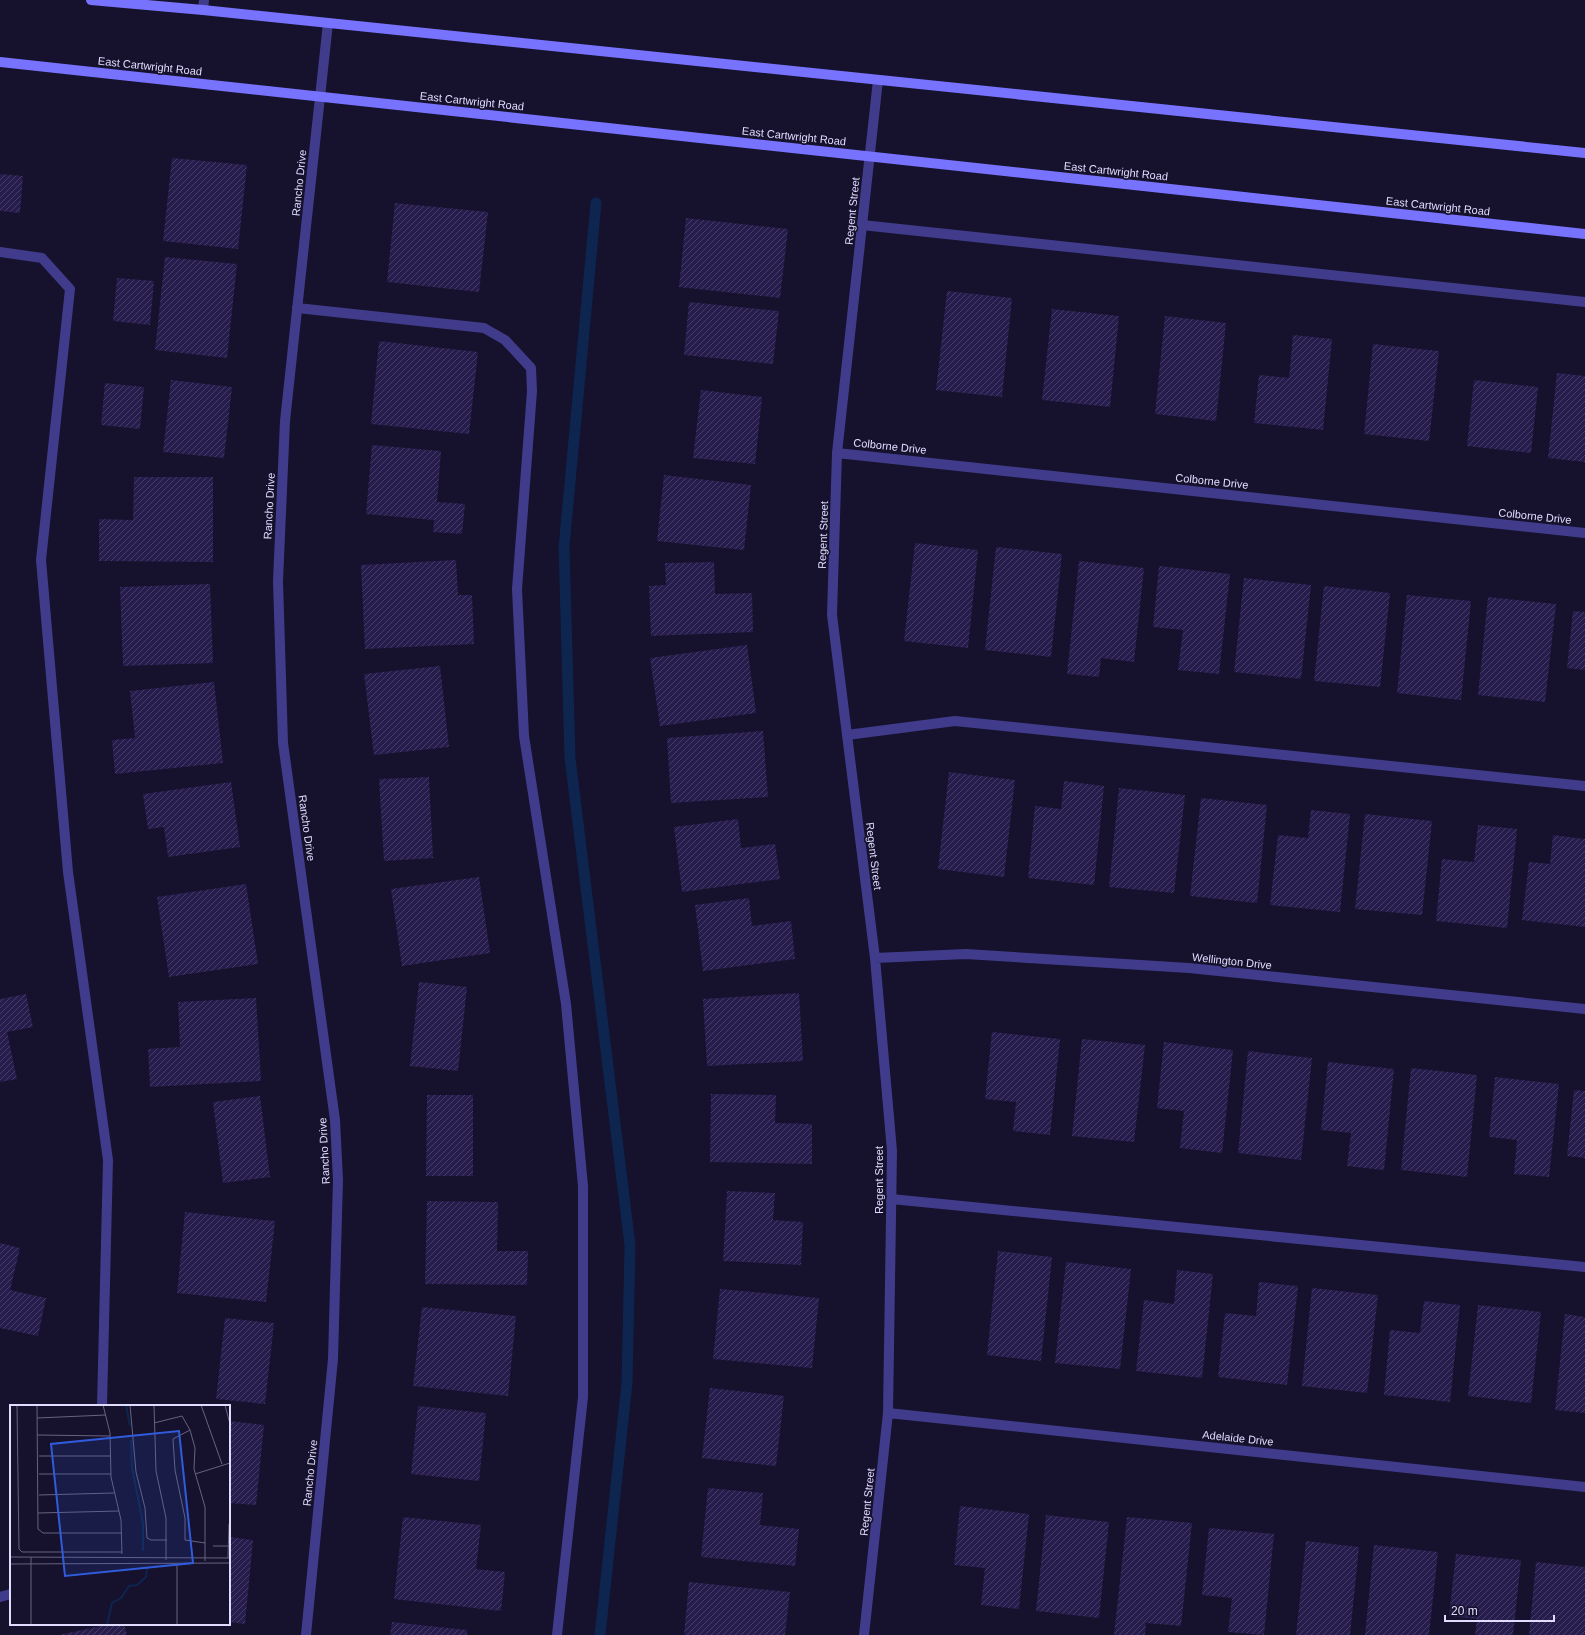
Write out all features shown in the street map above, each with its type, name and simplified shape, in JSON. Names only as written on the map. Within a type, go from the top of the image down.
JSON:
[{"type":"main road","points":[[91,0],[203,5],[328,23],[1585,154]]},
{"type":"main road","name":"East Cartwright Road","points":[[0,62],[1585,234]]},
{"type":"street","name":"Rancho Drive","points":[[306,1635],[333,1359],[338,1180],[335,1120],[284,744],[278,581],[285,421],[328,23]]},
{"type":"street","name":"Regent Street","points":[[864,1635],[888,1413],[892,1151],[875,958],[832,615],[837,452],[878,80]]},
{"type":"street","points":[[862,225],[1585,302]]},
{"type":"street","points":[[0,252],[42,258],[70,289],[41,560],[68,872],[108,1160],[102,1405]]},
{"type":"street","points":[[297,308],[484,328],[505,340],[530,368],[532,391],[517,589],[524,736],[566,1004],[583,1186],[583,1397],[557,1635]]},
{"type":"street","name":"Colborne Drive","points":[[837,452],[1585,534]]},
{"type":"street","points":[[847,735],[955,722],[1585,786]]},
{"type":"street","name":"Wellington Drive","points":[[875,958],[966,954],[1189,968],[1585,1009]]},
{"type":"street","points":[[891,1199],[1585,1267]]},
{"type":"street","name":"Adelaide Drive","points":[[888,1413],[1585,1487]]},
{"type":"street","points":[[0,1597],[10,1594]]},
{"type":"building","points":[[172,158],[247,165],[238,249],[163,241]]},
{"type":"building","points":[[0,174],[23,176],[20,213],[0,211]]},
{"type":"building","points":[[395,203],[488,212],[479,292],[387,282]]},
{"type":"building","points":[[686,218],[788,229],[780,298],[679,287]]},
{"type":"building","points":[[165,257],[237,264],[227,358],[155,350]]},
{"type":"building","points":[[117,278],[154,281],[150,325],[113,321]]},
{"type":"building","points":[[947,291],[1012,298],[1002,397],[936,390]]},
{"type":"building","points":[[689,302],[779,311],[773,364],[684,355]]},
{"type":"building","points":[[1052,309],[1119,316],[1110,407],[1042,400]]},
{"type":"building","points":[[1165,316],[1226,323],[1216,421],[1155,414]]},
{"type":"building","points":[[1293,335],[1332,339],[1323,430],[1254,423],[1259,375],[1289,378]]},
{"type":"building","points":[[379,341],[478,352],[469,434],[371,424]]},
{"type":"building","points":[[1373,344],[1439,351],[1429,441],[1364,434]]},
{"type":"building","points":[[1557,373],[1585,376],[1585,462],[1548,458]]},
{"type":"building","points":[[171,380],[232,387],[224,458],[163,452]]},
{"type":"building","points":[[1474,380],[1538,387],[1531,453],[1467,446]]},
{"type":"building","points":[[105,383],[144,387],[140,429],[101,425]]},
{"type":"building","points":[[701,390],[762,397],[755,464],[693,458]]},
{"type":"building","points":[[372,445],[441,451],[437,502],[465,504],[462,534],[433,532],[434,520],[366,514]]},
{"type":"building","points":[[664,475],[751,485],[744,550],[657,541]]},
{"type":"building","points":[[134,477],[213,477],[213,562],[99,561],[99,519],[133,520]]},
{"type":"building","points":[[915,543],[978,550],[968,648],[904,641]]},
{"type":"building","points":[[996,547],[1062,554],[1051,657],[985,650]]},
{"type":"building","points":[[456,560],[458,595],[472,595],[474,644],[365,649],[361,565]]},
{"type":"building","points":[[1079,561],[1144,568],[1134,662],[1101,658],[1099,677],[1067,674]]},
{"type":"building","points":[[714,562],[715,594],[752,593],[753,632],[651,636],[649,586],[666,585],[665,563]]},
{"type":"building","points":[[1159,566],[1230,574],[1219,674],[1178,670],[1183,630],[1153,627]]},
{"type":"building","points":[[1244,578],[1311,585],[1301,679],[1234,672]]},
{"type":"building","points":[[210,584],[213,663],[123,666],[120,587]]},
{"type":"building","points":[[1324,586],[1390,593],[1380,687],[1314,681]]},
{"type":"building","points":[[1407,595],[1471,601],[1461,700],[1397,693]]},
{"type":"building","points":[[1488,597],[1556,604],[1545,702],[1478,695]]},
{"type":"building","points":[[1573,611],[1585,612],[1585,670],[1567,668]]},
{"type":"building","points":[[747,645],[756,713],[660,726],[650,658]]},
{"type":"building","points":[[440,666],[449,747],[374,755],[364,674]]},
{"type":"building","points":[[214,682],[223,763],[115,774],[112,740],[135,738],[130,691]]},
{"type":"building","points":[[763,731],[768,797],[671,803],[667,738]]},
{"type":"building","points":[[949,772],[1015,780],[1004,877],[938,869]]},
{"type":"building","points":[[429,777],[433,858],[384,861],[379,779]]},
{"type":"building","points":[[1064,781],[1104,786],[1094,885],[1028,878],[1035,806],[1061,809]]},
{"type":"building","points":[[231,782],[240,847],[168,857],[164,827],[148,829],[143,794]]},
{"type":"building","points":[[1119,788],[1185,795],[1174,893],[1109,887]]},
{"type":"building","points":[[1201,798],[1267,805],[1257,903],[1190,896]]},
{"type":"building","points":[[1311,810],[1350,814],[1340,912],[1270,905],[1278,835],[1308,838]]},
{"type":"building","points":[[1365,814],[1432,821],[1422,915],[1355,909]]},
{"type":"building","points":[[738,819],[741,848],[775,844],[780,879],[682,892],[674,827]]},
{"type":"building","points":[[1478,825],[1517,829],[1507,928],[1436,921],[1442,859],[1474,862]]},
{"type":"building","points":[[1553,835],[1585,839],[1585,927],[1522,920],[1529,862],[1550,864]]},
{"type":"building","points":[[479,877],[490,953],[402,966],[391,889]]},
{"type":"building","points":[[246,884],[258,964],[169,977],[157,897]]},
{"type":"building","points":[[749,898],[752,926],[791,921],[795,959],[703,971],[695,905]]},
{"type":"building","points":[[419,982],[467,987],[458,1071],[410,1066]]},
{"type":"building","points":[[799,993],[803,1061],[707,1066],[703,999]]},
{"type":"building","points":[[26,994],[33,1027],[7,1032],[17,1079],[0,1082],[0,999]]},
{"type":"building","points":[[256,998],[261,1081],[150,1087],[148,1049],[180,1047],[178,1002]]},
{"type":"building","points":[[992,1032],[1060,1039],[1050,1135],[1013,1131],[1016,1102],[985,1099]]},
{"type":"building","points":[[1082,1039],[1145,1045],[1134,1142],[1072,1136]]},
{"type":"building","points":[[1164,1042],[1233,1050],[1222,1153],[1180,1148],[1184,1111],[1157,1108]]},
{"type":"building","points":[[1248,1051],[1312,1058],[1301,1160],[1238,1153]]},
{"type":"building","points":[[1328,1062],[1394,1069],[1384,1170],[1347,1166],[1351,1133],[1321,1130]]},
{"type":"building","points":[[1411,1068],[1477,1075],[1467,1177],[1401,1170]]},
{"type":"building","points":[[1495,1077],[1559,1084],[1549,1177],[1514,1174],[1517,1140],[1489,1137]]},
{"type":"building","points":[[1574,1090],[1585,1091],[1585,1158],[1567,1156]]},
{"type":"building","points":[[711,1094],[776,1095],[775,1123],[812,1124],[812,1164],[710,1162]]},
{"type":"building","points":[[427,1095],[473,1095],[473,1176],[426,1176]]},
{"type":"building","points":[[260,1096],[270,1177],[223,1183],[213,1102]]},
{"type":"building","points":[[727,1191],[775,1193],[773,1220],[803,1222],[801,1265],[723,1261]]},
{"type":"building","points":[[427,1201],[498,1202],[497,1251],[528,1251],[527,1285],[425,1284]]},
{"type":"building","points":[[185,1212],[275,1221],[266,1302],[177,1293]]},
{"type":"building","points":[[0,1243],[20,1248],[10,1290],[46,1298],[38,1336],[0,1328]]},
{"type":"building","points":[[998,1251],[1052,1257],[1041,1361],[987,1355]]},
{"type":"building","points":[[1066,1262],[1131,1269],[1120,1369],[1055,1363]]},
{"type":"building","points":[[1177,1270],[1213,1274],[1202,1378],[1136,1371],[1144,1300],[1174,1304]]},
{"type":"building","points":[[1259,1282],[1298,1286],[1287,1385],[1218,1377],[1225,1313],[1256,1316]]},
{"type":"building","points":[[1312,1288],[1378,1295],[1367,1393],[1302,1386]]},
{"type":"building","points":[[720,1289],[819,1298],[812,1368],[713,1359]]},
{"type":"building","points":[[1424,1301],[1460,1305],[1450,1402],[1384,1395],[1390,1330],[1420,1333]]},
{"type":"building","points":[[1478,1305],[1541,1312],[1531,1403],[1468,1396]]},
{"type":"building","points":[[422,1307],[516,1316],[508,1396],[413,1386]]},
{"type":"building","points":[[1565,1314],[1585,1317],[1585,1413],[1555,1410]]},
{"type":"building","points":[[225,1318],[274,1323],[265,1404],[216,1399]]},
{"type":"building","points":[[710,1388],[784,1396],[776,1466],[702,1458]]},
{"type":"building","points":[[418,1406],[486,1413],[479,1481],[411,1474]]},
{"type":"building","points":[[230,1421],[264,1425],[256,1505],[230,1503]]},
{"type":"building","points":[[708,1488],[763,1493],[760,1525],[799,1529],[795,1566],[701,1557]]},
{"type":"building","points":[[960,1506],[1029,1514],[1019,1609],[981,1605],[985,1568],[954,1565]]},
{"type":"building","points":[[1046,1515],[1109,1522],[1099,1618],[1036,1611]]},
{"type":"building","points":[[403,1517],[481,1525],[476,1569],[505,1572],[501,1611],[394,1599]]},
{"type":"building","points":[[1127,1517],[1192,1523],[1181,1626],[1146,1623],[1145,1635],[1114,1635]]},
{"type":"building","points":[[1209,1528],[1274,1534],[1264,1635],[1228,1632],[1232,1598],[1202,1595]]},
{"type":"building","points":[[230,1537],[253,1540],[245,1624],[230,1622]]},
{"type":"building","points":[[1306,1541],[1359,1547],[1350,1635],[1296,1635]]},
{"type":"building","points":[[1374,1545],[1438,1552],[1429,1635],[1365,1635]]},
{"type":"building","points":[[1456,1554],[1521,1560],[1513,1635],[1475,1635],[1477,1619],[1449,1616]]},
{"type":"building","points":[[1536,1562],[1585,1567],[1585,1635],[1529,1635]]},
{"type":"building","points":[[689,1582],[790,1592],[785,1635],[684,1635]]},
{"type":"building","points":[[392,1622],[467,1630],[467,1635],[390,1635]]},
{"type":"building","points":[[105,1625],[124,1625],[127,1635],[59,1635]]},
{"type":"waterway","points":[[596,203],[564,547],[570,758],[630,1245],[627,1383],[600,1635]]}]
